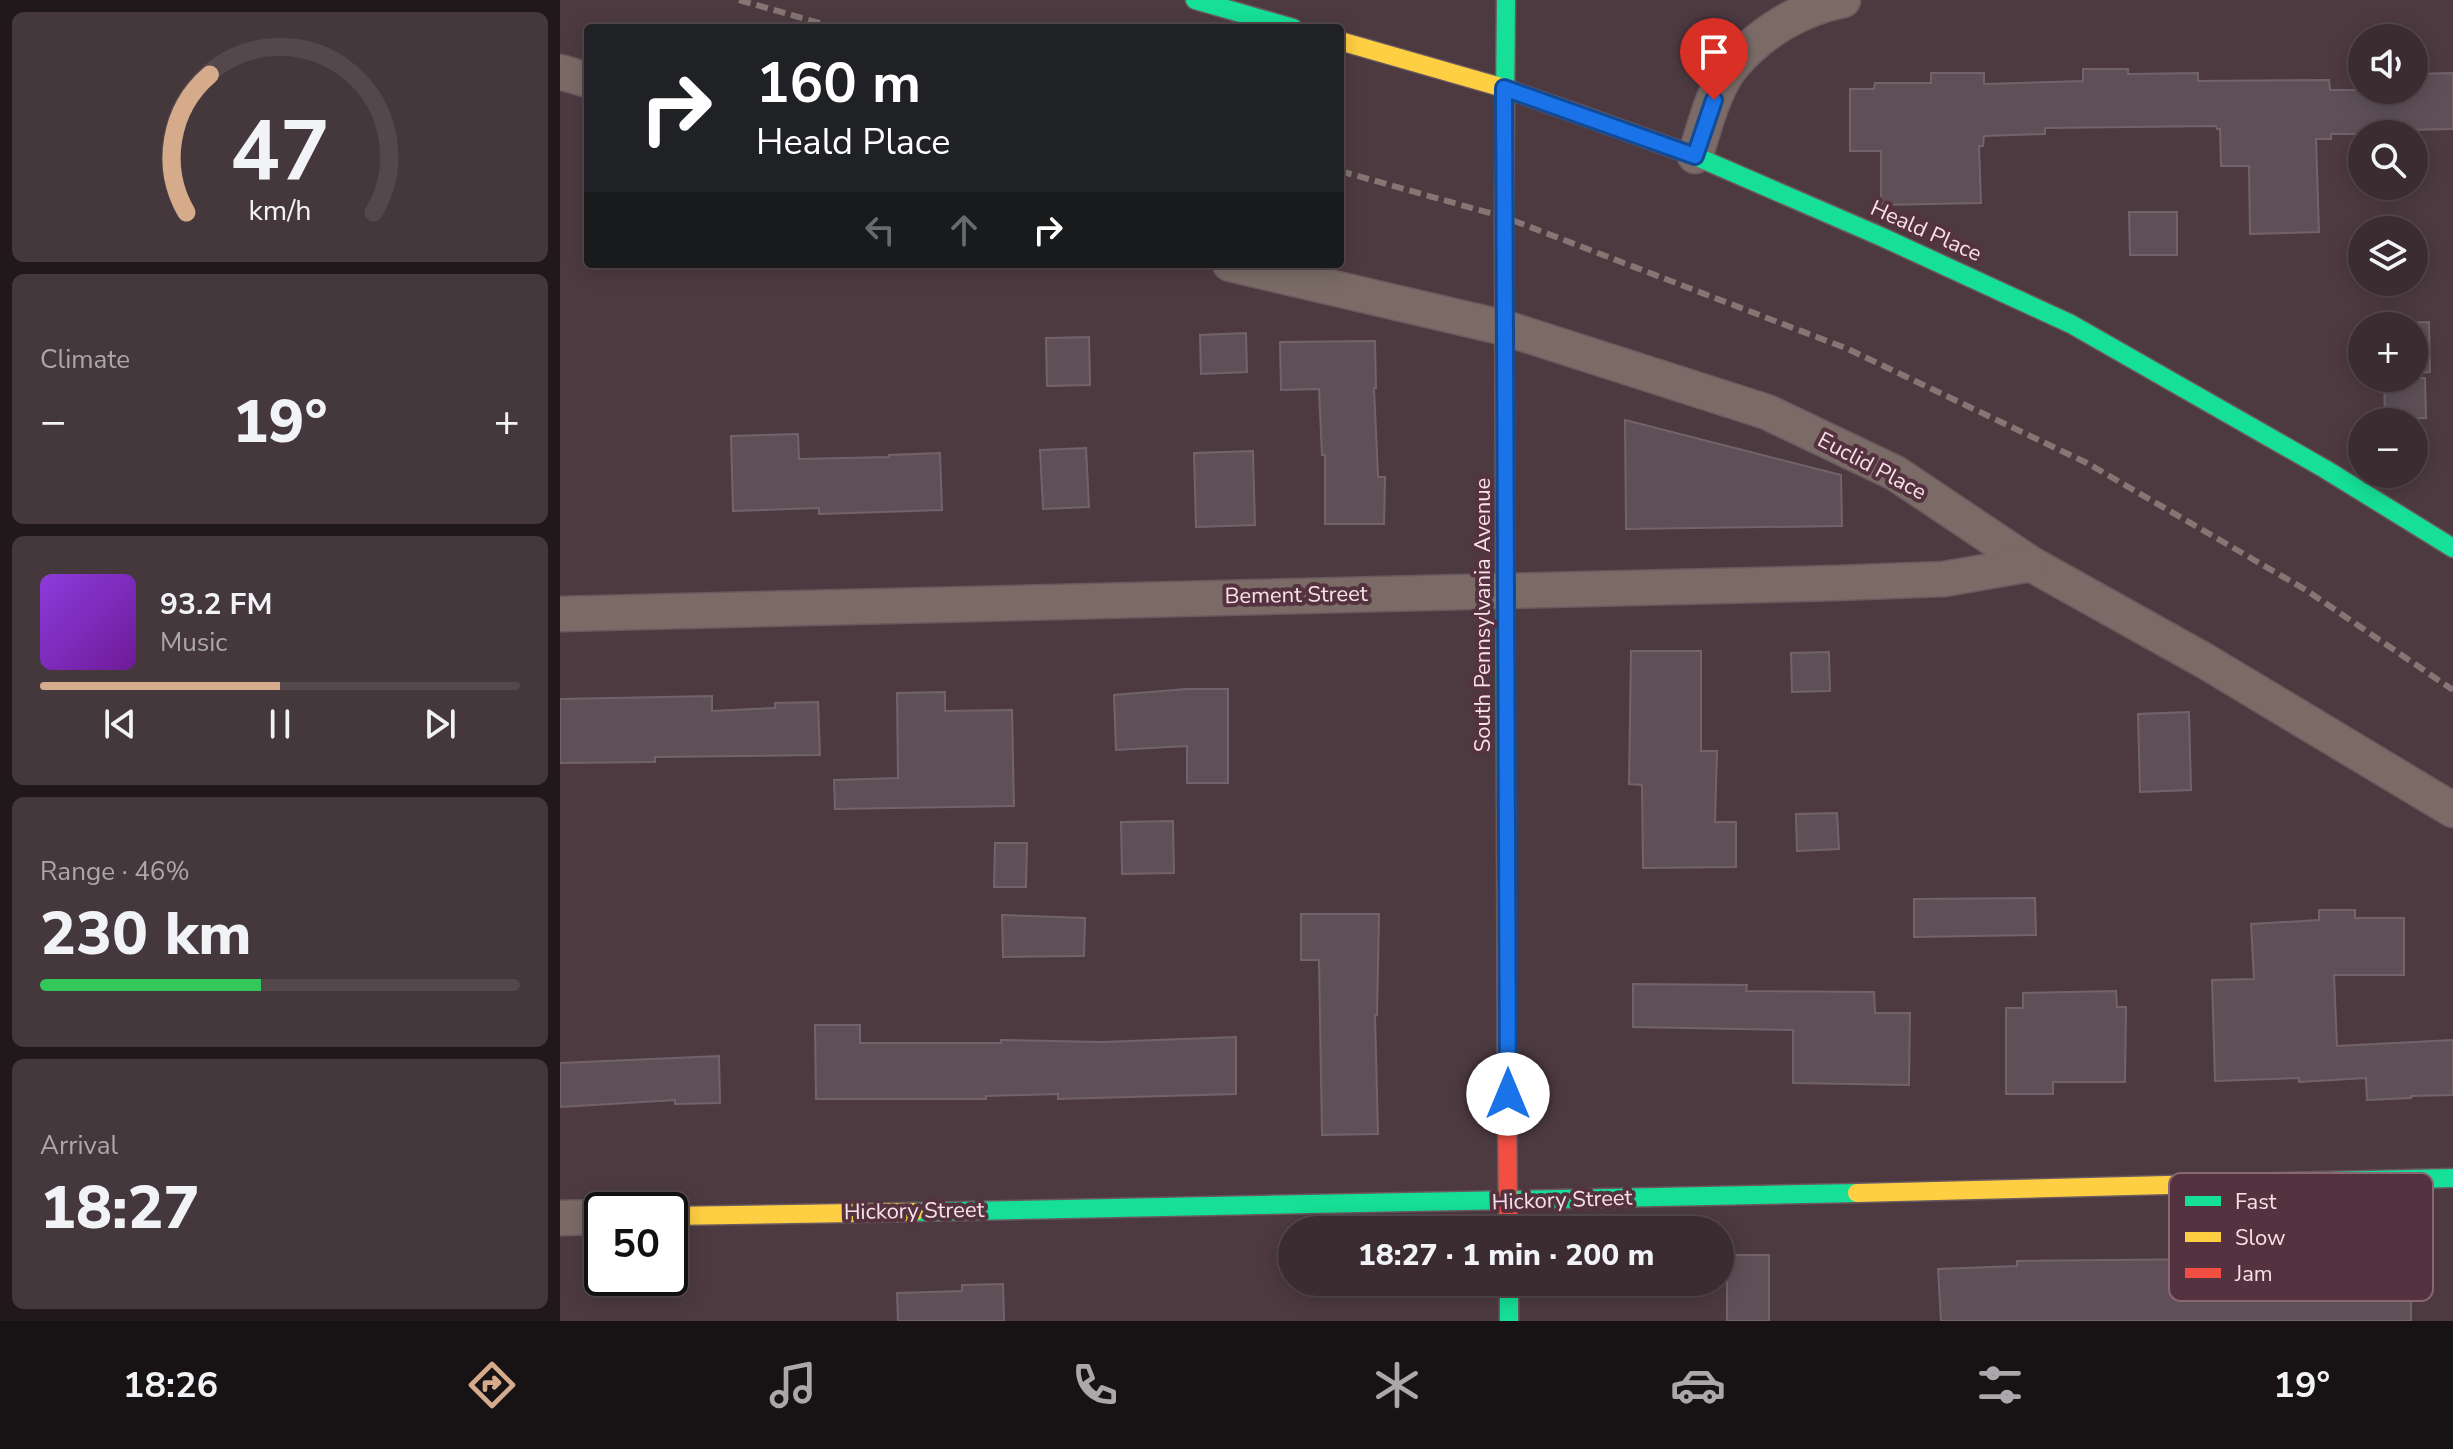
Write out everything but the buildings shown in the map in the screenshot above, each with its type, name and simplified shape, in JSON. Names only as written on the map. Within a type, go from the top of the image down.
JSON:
[{"type":"street","points":[[1195,0],[1279,24]]},
{"type":"street","name":"South Pennsylvania Avenue","points":[[1506,0],[1508,1216]]},
{"type":"street","points":[[1695,156],[1714,100],[1732,66],[1767,32],[1816,5],[1843,0]]},
{"type":"street","name":"Heald Place","points":[[1344,42],[1504,88],[1695,156],[1882,237],[2071,324],[2325,469],[2453,548]]},
{"type":"street","points":[[560,72],[584,79]]},
{"type":"street","name":"Euclid Place","points":[[1247,268],[1505,328],[1767,412],[1895,473],[2031,564],[2205,661],[2453,810]]},
{"type":"street","name":"Bement Street","points":[[560,614],[1928,580],[2031,564]]},
{"type":"street","name":"Hickory Street","points":[[2433,1179],[2453,1178]]},
{"type":"street","name":"Hickory Street","points":[[688,1216],[1508,1202],[2169,1185]]},
{"type":"street","points":[[560,1218],[584,1217]]},
{"type":"street","points":[[1509,1296],[1509,1321]]},
{"type":"railway","points":[[739,0],[823,24]]},
{"type":"railway","points":[[1344,172],[1504,217],[1848,349],[2087,463],[2306,590],[2453,690]]},
{"type":"traffic: fast","points":[[1195,0],[1279,24]]},
{"type":"traffic: fast","points":[[1506,0],[1507,1099]]},
{"type":"traffic: fast","points":[[1581,115],[1695,156],[2071,324],[2325,469],[2453,548]]},
{"type":"traffic: fast","points":[[2433,1178],[2453,1178]]},
{"type":"traffic: fast","points":[[914,1212],[1857,1193]]},
{"type":"traffic: fast","points":[[1509,1296],[1509,1321]]},
{"type":"traffic: slow","points":[[1344,42],[1504,88],[1581,115]]},
{"type":"traffic: slow","points":[[1857,1193],[2169,1185]]},
{"type":"traffic: slow","points":[[688,1216],[914,1212]]},
{"type":"traffic: jam","points":[[1507,1099],[1508,1216]]},
{"type":"route","points":[[1508,1094],[1504,88],[1695,156],[1714,100]]}]
